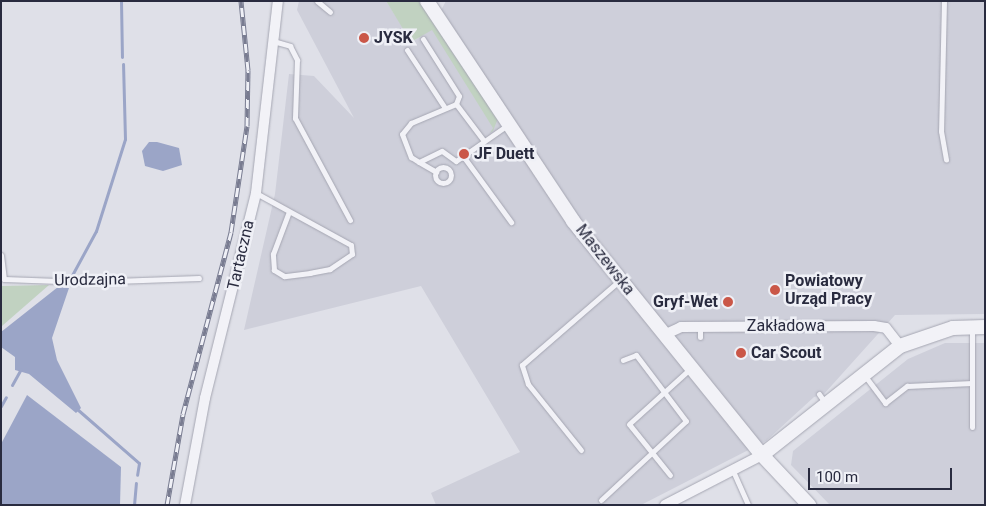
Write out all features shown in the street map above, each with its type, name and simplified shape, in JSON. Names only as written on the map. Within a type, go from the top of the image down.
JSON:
[{"type":"street","name":"Tartaczna","points":[[185,505],[205,398],[256,193],[278,1]]},
{"type":"street","name":"Maszewska","points":[[427,1],[443,21],[569,215],[762,455],[809,505]]},
{"type":"street","name":"Maszewska","points":[[437,1],[443,21]]},
{"type":"street","name":"Zakładowa","points":[[664,335],[676,328],[700,326],[886,328],[900,346]]},
{"type":"street","points":[[665,505],[762,455],[822,399],[863,374],[900,346],[935,332],[978,327]]},
{"type":"lane","points":[[317,1],[330,12]]},
{"type":"lane","points":[[944,1],[941,131],[946,160]]},
{"type":"lane","points":[[422,39],[458,96],[456,104]]},
{"type":"lane","points":[[272,41],[290,46],[297,60],[295,118],[350,220]]},
{"type":"lane","points":[[407,50],[445,108]]},
{"type":"lane","points":[[456,104],[484,141]]},
{"type":"lane","points":[[436,172],[419,162],[404,144],[404,128],[456,104]]},
{"type":"lane","points":[[436,172],[436,180],[443,183],[450,178],[449,170],[456,160],[509,124]]},
{"type":"lane","points":[[419,162],[442,151],[456,160]]},
{"type":"lane","points":[[463,156],[512,222]]},
{"type":"lane","points":[[436,172],[443,167],[449,170]]},
{"type":"lane","points":[[256,193],[272,199],[288,214],[351,245],[352,254],[330,269],[284,276],[274,270],[273,254],[288,214]]},
{"type":"lane","name":"Urodzajna","points":[[1,255],[4,278],[86,282],[199,278]]},
{"type":"lane","points":[[581,450],[528,384],[522,365],[620,280]]},
{"type":"lane","points":[[700,326],[700,337]]},
{"type":"lane","points":[[972,427],[972,383],[978,327]]},
{"type":"lane","points":[[601,500],[654,454],[686,421],[665,390],[635,354],[623,360]]},
{"type":"lane","points":[[670,474],[629,424],[691,368]]},
{"type":"lane","points":[[863,374],[886,403],[907,386],[972,383]]},
{"type":"lane","points":[[733,471],[748,505]]},
{"type":"shaded area","points":[[299,1],[386,1],[412,42],[431,29],[446,1],[985,1],[985,314],[895,315],[824,394],[814,397],[766,441],[641,505],[436,505],[431,493],[520,452],[421,286],[244,330],[275,194],[289,74],[314,76],[354,118],[297,10]]},
{"type":"shaded area","points":[[945,343],[985,343],[985,505],[830,505],[791,465],[793,451],[908,359]]},
{"type":"green space","points":[[386,1],[422,1],[498,118],[493,131],[490,133],[493,128],[432,30],[411,42]]},
{"type":"green space","points":[[49,285],[2,326],[1,326],[1,286]]},
{"type":"water","points":[[149,142],[157,142],[179,148],[182,165],[163,171],[145,166],[142,151]]},
{"type":"water","points":[[58,287],[69,288],[52,338],[57,360],[81,408],[76,413],[29,374],[15,370],[15,357],[1,347],[1,332]]},
{"type":"water","points":[[27,395],[121,467],[120,505],[1,505],[1,444]]},
{"type":"waterway","points":[[121,1],[122,57]]},
{"type":"waterway","points":[[71,277],[96,231],[125,139],[123,64]]},
{"type":"waterway","points":[[12,385],[21,369]]},
{"type":"waterway","points":[[1,406],[6,397]]},
{"type":"waterway","points":[[77,409],[139,463],[137,475]]},
{"type":"waterway","points":[[134,505],[136,483]]},
{"type":"railway","points":[[167,505],[183,414],[231,232],[247,126],[248,70],[241,1]]},
{"type":"place","name":"JYSK","points":[[364,38]]},
{"type":"place","name":"JF Duett","points":[[464,154]]},
{"type":"place","name":"Powiatowy Urząd Pracy","points":[[775,290]]},
{"type":"place","name":"Gryf-Wet","points":[[728,302]]},
{"type":"place","name":"Car Scout","points":[[741,353]]}]
